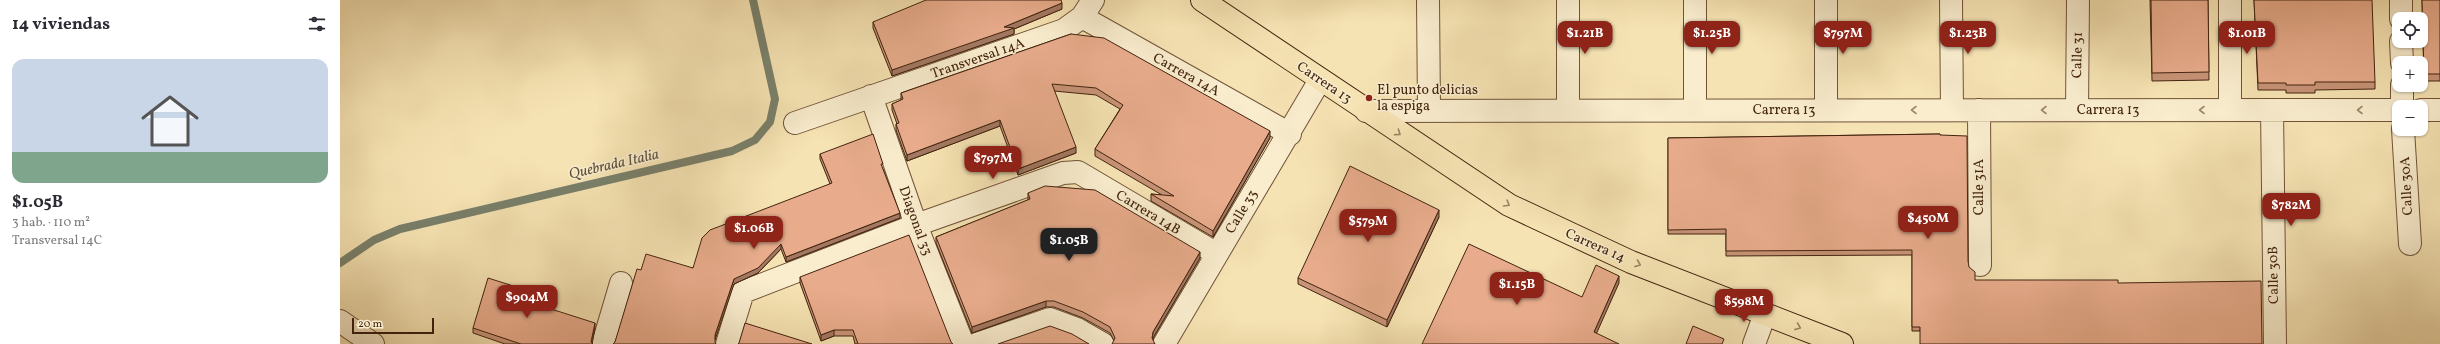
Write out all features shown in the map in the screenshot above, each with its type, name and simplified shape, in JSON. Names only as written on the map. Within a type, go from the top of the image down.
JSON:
[{"type":"main road","name":"Carrera 13","points":[[1202,0],[1366,111]]},
{"type":"main road","name":"Carrera 14","points":[[1366,111],[1509,205],[1631,262],[1842,344]]},
{"type":"street","points":[[1428,0],[1429,110]]},
{"type":"street","points":[[1568,0],[1568,110]]},
{"type":"street","points":[[1695,0],[1696,110]]},
{"type":"street","points":[[1826,0],[1826,110]]},
{"type":"street","points":[[1951,0],[1952,110]]},
{"type":"street","name":"Calle 31","points":[[2077,110],[2078,0]]},
{"type":"street","points":[[2230,0],[2230,110]]},
{"type":"street","points":[[2401,0],[2401,12]]},
{"type":"street","name":"Transversal 14A","points":[[796,123],[1064,30],[1087,8]]},
{"type":"street","name":"Carrera 14A","points":[[1087,8],[1290,134]]},
{"type":"street","name":"Calle 33","points":[[1164,344],[1290,134],[1320,80]]},
{"type":"street","name":"Diagonal 33","points":[[872,96],[916,225],[963,344]]},
{"type":"street","name":"Calle 31A","points":[[1979,110],[1980,265]]},
{"type":"street","name":"Calle 30B","points":[[2272,110],[2275,344]]},
{"type":"street","name":"Carrera 13","points":[[1366,111],[2392,110]]},
{"type":"street","points":[[2428,110],[2440,110]]},
{"type":"street","name":"Calle 30A","points":[[2403,136],[2410,244]]},
{"type":"street","name":"Carrera 14B","points":[[916,225],[1064,173],[1078,172],[1217,254]]},
{"type":"street","points":[[727,344],[743,292],[916,225]]},
{"type":"street","points":[[603,344],[621,282]]},
{"type":"street","points":[[1754,344],[1765,314]]},
{"type":"street","points":[[977,344],[1050,319],[1077,329],[1103,344]]},
{"type":"street","points":[[340,321],[373,344]]},
{"type":"building","points":[[926,0],[1061,0],[1062,3],[1004,27],[1014,28],[892,70],[873,22]]},
{"type":"building","points":[[2151,0],[2208,0],[2209,72],[2152,73]]},
{"type":"building","points":[[2254,0],[2372,0],[2375,82],[2315,82],[2315,85],[2258,83]]},
{"type":"building","points":[[2422,0],[2440,0],[2440,74],[2428,74],[2428,56],[2424,56],[2423,48],[2428,48],[2428,12],[2422,12]]},
{"type":"building","points":[[1071,34],[1104,38],[1270,131],[1213,231],[1151,194],[1174,196],[1095,149],[1123,105],[1096,88],[1052,84],[1076,147],[1018,169],[1000,120],[907,155],[896,124],[899,123],[892,104],[903,99],[901,93]]},
{"type":"building","points":[[873,134],[883,164],[881,164],[900,213],[786,257],[781,244],[758,268],[734,279],[715,335],[716,344],[613,344],[615,342],[637,269],[641,270],[646,254],[693,268],[702,238],[710,230],[832,183],[820,154]]},
{"type":"building","points":[[1940,134],[1967,136],[1968,261],[1969,267],[1975,272],[1975,280],[2118,280],[2118,283],[2261,281],[2262,344],[1920,344],[1920,327],[1912,327],[1912,250],[1726,251],[1726,229],[1668,230],[1668,138]]},
{"type":"building","points":[[1350,166],[1439,210],[1387,320],[1298,278]]},
{"type":"building","points":[[1045,186],[1095,190],[1200,252],[1153,332],[1152,338],[1155,344],[1112,344],[1115,338],[1110,327],[1083,312],[1054,301],[1046,301],[972,327],[936,237],[1030,199],[1028,193]]},
{"type":"building","points":[[909,235],[953,344],[858,344],[853,330],[834,330],[821,335],[800,277]]},
{"type":"building","points":[[1469,244],[1582,297],[1596,265],[1619,276],[1594,332],[1619,344],[1422,344]]},
{"type":"building","points":[[488,278],[529,291],[526,301],[595,323],[591,342],[593,344],[521,344],[473,328]]},
{"type":"building","points":[[745,323],[812,344],[738,344]]},
{"type":"building","points":[[1050,326],[1072,334],[1089,344],[998,344]]},
{"type":"building","points":[[1693,326],[1724,339],[1722,344],[1686,344]]},
{"type":"waterway","name":"Quebrada Italia","points":[[340,263],[374,240],[400,229],[732,151],[755,140],[770,122],[775,99],[753,0]]},
{"type":"place","name":"El punto delicias la espiga","points":[[1369,98]]}]
